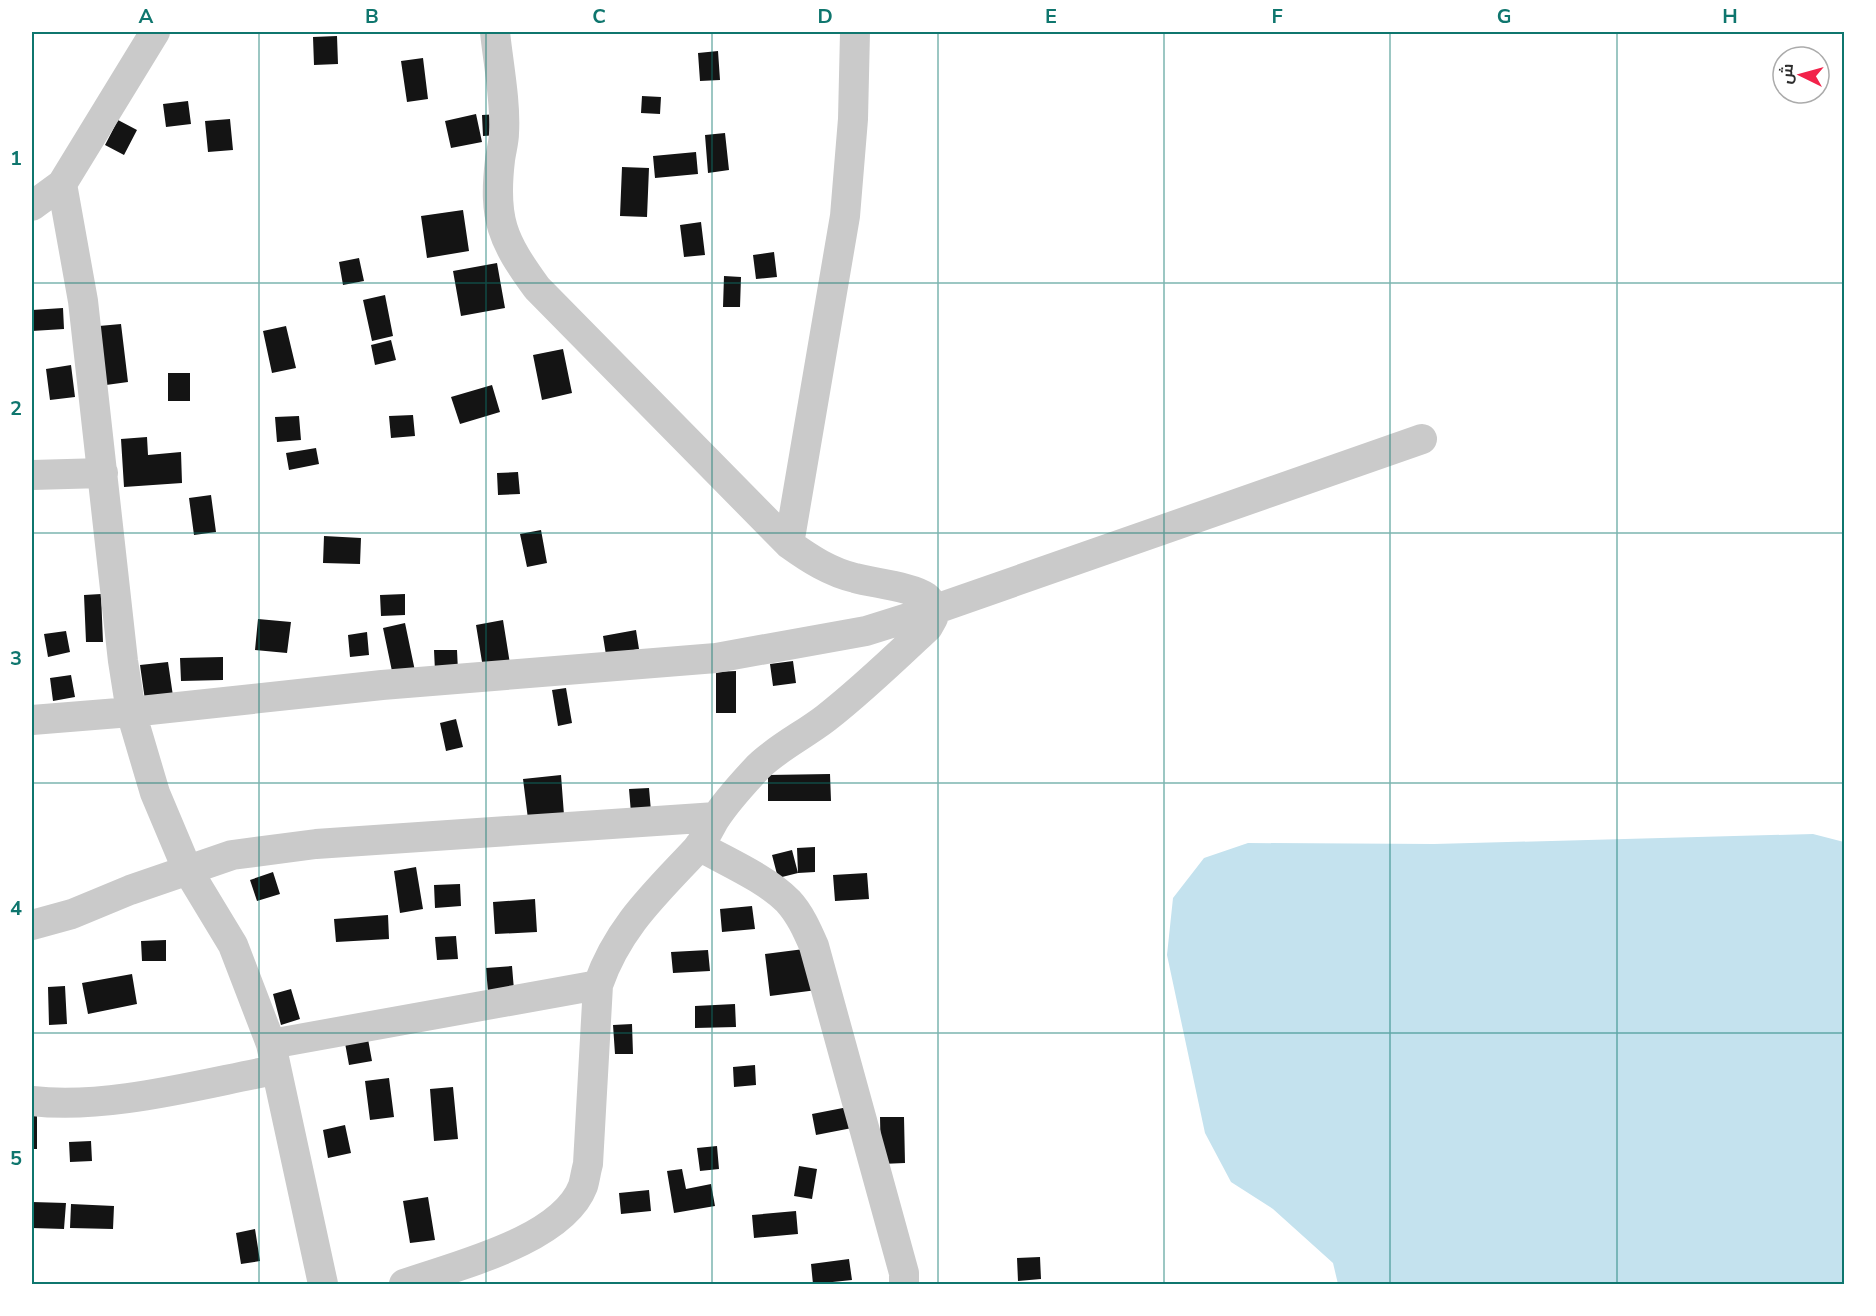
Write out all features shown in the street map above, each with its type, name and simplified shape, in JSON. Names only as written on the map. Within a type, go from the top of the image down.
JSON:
[{"type":"street","points":[[32,206],[62,184],[155,32]]},
{"type":"street","points":[[404,1284],[519,1244],[546,1227],[567,1208],[582,1188],[588,1164],[598,985],[605,963],[631,921],[699,846],[716,817],[760,766],[788,743],[825,718],[880,672],[928,627],[933,618],[930,601],[920,594],[852,578],[828,569],[789,544],[537,288],[514,257],[501,227],[497,196],[504,132],[495,32]]},
{"type":"street","points":[[789,544],[845,216],[853,119],[855,32]]},
{"type":"street","points":[[62,184],[83,301],[123,661],[131,712],[155,793],[187,869],[233,945],[273,1057],[323,1284]]},
{"type":"street","points":[[32,720],[131,712],[382,685],[716,658],[866,631],[933,610],[1422,439]]},
{"type":"street","points":[[32,475],[103,473]]},
{"type":"street","points":[[32,925],[72,914],[130,890],[232,855],[316,844],[716,817]]},
{"type":"street","points":[[699,846],[774,889],[789,902],[803,921],[814,946],[904,1273],[904,1284]]},
{"type":"street","points":[[32,1101],[78,1102],[125,1098],[273,1057],[598,985]]},
{"type":"water","points":[[1813,834],[1844,842],[1844,1284],[1338,1284],[1333,1263],[1273,1209],[1231,1182],[1205,1133],[1167,955],[1173,898],[1204,858],[1248,843],[1434,844]]},
{"type":"building","points":[[337,36],[338,64],[314,65],[313,37]]},
{"type":"building","points":[[718,51],[720,80],[700,81],[698,53]]},
{"type":"building","points":[[423,58],[428,99],[407,102],[401,61]]},
{"type":"building","points":[[642,96],[661,97],[660,114],[641,113]]},
{"type":"building","points":[[188,101],[191,124],[166,127],[163,104]]},
{"type":"building","points":[[476,114],[482,142],[451,148],[445,121]]},
{"type":"building","points":[[500,114],[501,135],[483,136],[482,115]]},
{"type":"building","points":[[230,119],[233,150],[208,152],[205,121]]},
{"type":"building","points":[[118,120],[137,130],[124,155],[105,145]]},
{"type":"building","points":[[725,133],[729,170],[708,173],[705,135]]},
{"type":"building","points":[[696,152],[698,174],[655,178],[653,156]]},
{"type":"building","points":[[622,167],[649,168],[647,217],[620,216]]},
{"type":"building","points":[[463,210],[469,251],[427,258],[421,216]]},
{"type":"building","points":[[701,222],[705,255],[684,257],[680,225]]},
{"type":"building","points":[[774,252],[777,277],[756,279],[753,255]]},
{"type":"building","points":[[359,258],[364,281],[343,285],[339,262]]},
{"type":"building","points":[[497,263],[505,308],[461,316],[453,271]]},
{"type":"building","points":[[724,276],[741,277],[740,307],[723,307]]},
{"type":"building","points":[[385,295],[393,336],[372,341],[363,300]]},
{"type":"building","points":[[63,308],[64,329],[32,331],[32,310]]},
{"type":"building","points":[[121,324],[128,382],[106,385],[99,326]]},
{"type":"building","points":[[286,326],[296,368],[272,373],[263,331]]},
{"type":"building","points":[[391,340],[396,360],[375,365],[371,345]]},
{"type":"building","points":[[563,349],[572,393],[542,400],[533,355]]},
{"type":"building","points":[[71,365],[75,397],[50,400],[46,369]]},
{"type":"building","points":[[168,373],[190,373],[190,401],[168,401]]},
{"type":"building","points":[[492,385],[500,412],[460,424],[451,397]]},
{"type":"building","points":[[413,415],[415,436],[391,438],[389,416]]},
{"type":"building","points":[[299,416],[301,440],[277,442],[275,417]]},
{"type":"building","points":[[147,437],[148,455],[181,452],[182,483],[124,487],[121,439]]},
{"type":"building","points":[[316,448],[319,464],[289,470],[286,453]]},
{"type":"building","points":[[518,472],[520,494],[498,495],[497,473]]},
{"type":"building","points":[[211,495],[216,532],[194,535],[189,498]]},
{"type":"building","points":[[541,530],[547,563],[527,567],[520,534]]},
{"type":"building","points":[[324,536],[361,538],[360,564],[323,563]]},
{"type":"building","points":[[101,594],[103,642],[86,642],[84,595]]},
{"type":"building","points":[[405,594],[405,615],[381,616],[380,595]]},
{"type":"building","points":[[258,619],[291,622],[287,653],[255,650]]},
{"type":"building","points":[[503,620],[510,664],[483,668],[476,625]]},
{"type":"building","points":[[405,623],[415,671],[393,676],[383,628]]},
{"type":"building","points":[[636,630],[639,649],[606,655],[603,636]]},
{"type":"building","points":[[66,631],[70,652],[48,657],[44,634]]},
{"type":"building","points":[[367,632],[369,655],[350,657],[348,635]]},
{"type":"building","points":[[434,650],[457,650],[458,671],[435,671]]},
{"type":"building","points":[[223,657],[223,680],[181,681],[180,658]]},
{"type":"building","points":[[793,661],[796,683],[773,686],[770,664]]},
{"type":"building","points":[[168,662],[173,696],[145,700],[140,665]]},
{"type":"building","points":[[736,671],[736,713],[716,713],[716,672]]},
{"type":"building","points":[[71,675],[75,697],[53,701],[50,678]]},
{"type":"building","points":[[566,688],[572,723],[558,726],[552,690]]},
{"type":"building","points":[[456,719],[463,747],[446,751],[440,723]]},
{"type":"building","points":[[830,774],[831,801],[768,801],[768,775]]},
{"type":"building","points":[[561,775],[564,815],[528,819],[523,779]]},
{"type":"building","points":[[649,788],[651,811],[631,813],[629,789]]},
{"type":"building","points":[[815,847],[815,872],[798,873],[797,848]]},
{"type":"building","points":[[792,850],[798,873],[778,878],[772,855]]},
{"type":"building","points":[[416,867],[423,909],[400,913],[394,871]]},
{"type":"building","points":[[273,872],[280,894],[257,901],[250,880]]},
{"type":"building","points":[[867,873],[869,899],[835,901],[833,875]]},
{"type":"building","points":[[460,884],[461,906],[435,908],[434,885]]},
{"type":"building","points":[[535,899],[537,932],[495,934],[493,902]]},
{"type":"building","points":[[752,906],[755,929],[722,932],[720,909]]},
{"type":"building","points":[[388,915],[389,939],[336,942],[334,919]]},
{"type":"building","points":[[456,936],[458,959],[437,960],[435,937]]},
{"type":"building","points":[[166,940],[166,961],[142,961],[141,941]]},
{"type":"building","points":[[812,948],[817,990],[770,996],[765,954]]},
{"type":"building","points":[[708,950],[710,971],[673,973],[671,952]]},
{"type":"building","points":[[512,966],[514,990],[488,992],[486,968]]},
{"type":"building","points":[[132,974],[137,1004],[88,1014],[82,983]]},
{"type":"building","points":[[65,986],[67,1024],[49,1025],[48,987]]},
{"type":"building","points":[[291,989],[300,1019],[281,1025],[273,994]]},
{"type":"building","points":[[735,1004],[736,1027],[695,1028],[695,1006]]},
{"type":"building","points":[[632,1024],[633,1054],[615,1054],[613,1025]]},
{"type":"building","points":[[368,1039],[372,1061],[349,1065],[345,1043]]},
{"type":"building","points":[[755,1065],[756,1085],[734,1087],[733,1067]]},
{"type":"building","points":[[389,1078],[394,1117],[370,1120],[365,1081]]},
{"type":"building","points":[[453,1087],[458,1139],[434,1141],[430,1089]]},
{"type":"building","points":[[848,1107],[852,1128],[816,1135],[812,1114]]},
{"type":"building","points":[[32,1116],[37,1116],[37,1149],[32,1149]]},
{"type":"building","points":[[880,1117],[904,1117],[905,1163],[881,1164]]},
{"type":"building","points":[[345,1125],[351,1153],[328,1158],[323,1130]]},
{"type":"building","points":[[91,1141],[92,1161],[70,1162],[69,1142]]},
{"type":"building","points":[[717,1146],[719,1169],[700,1171],[697,1148]]},
{"type":"building","points":[[799,1166],[817,1169],[812,1199],[794,1196]]},
{"type":"building","points":[[682,1169],[686,1189],[711,1184],[715,1206],[674,1213],[667,1171]]},
{"type":"building","points":[[649,1190],[651,1211],[621,1214],[619,1193]]},
{"type":"building","points":[[428,1197],[435,1240],[410,1243],[403,1201]]},
{"type":"building","points":[[32,1202],[66,1203],[64,1229],[32,1228]]},
{"type":"building","points":[[71,1204],[114,1206],[113,1229],[70,1228]]},
{"type":"building","points":[[796,1211],[798,1234],[754,1238],[752,1215]]},
{"type":"building","points":[[255,1229],[260,1261],[241,1264],[236,1233]]},
{"type":"building","points":[[1040,1257],[1041,1279],[1018,1281],[1017,1258]]},
{"type":"building","points":[[849,1259],[852,1280],[813,1284],[811,1264]]}]
